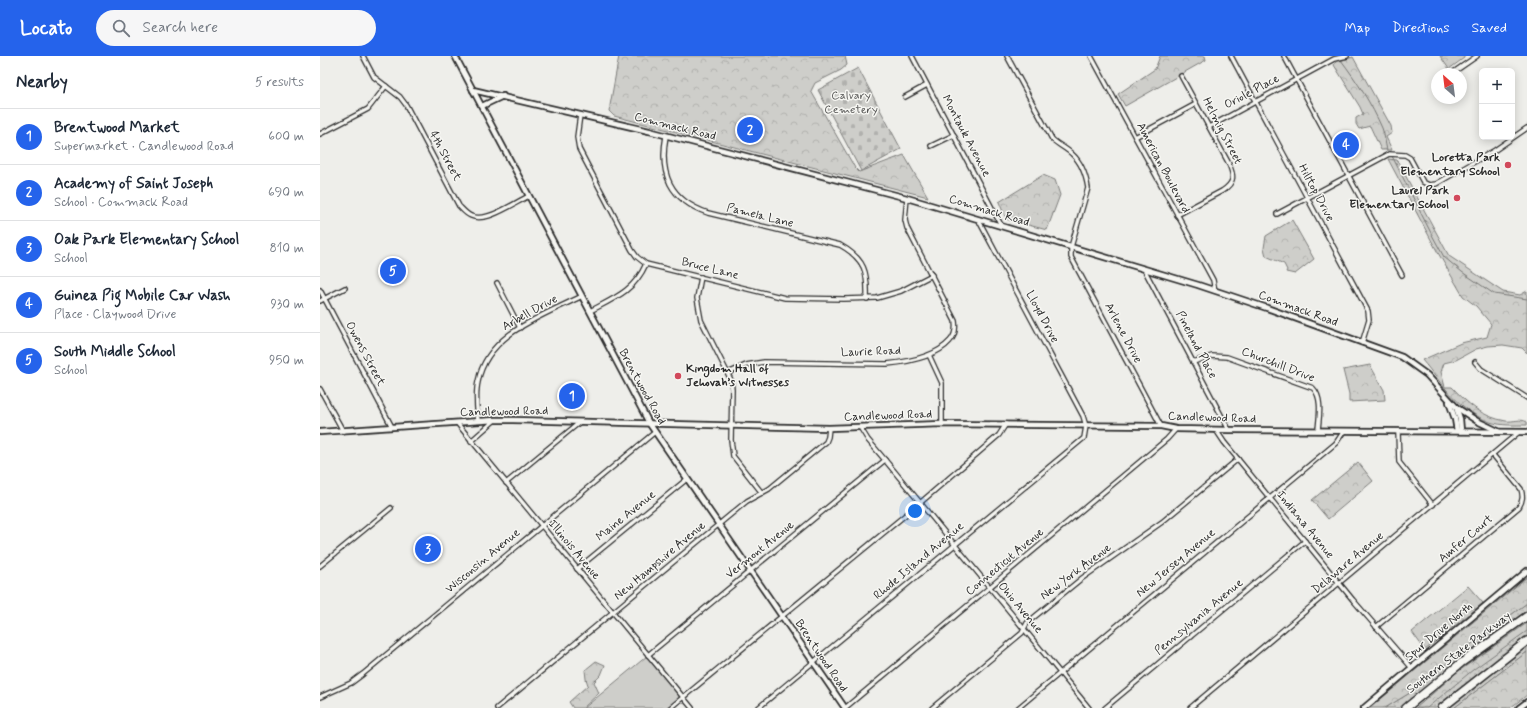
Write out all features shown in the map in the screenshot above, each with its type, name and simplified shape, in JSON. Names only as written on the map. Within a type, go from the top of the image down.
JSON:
[{"type":"highway","name":"Southern State Parkway","points":[[1406,708],[1461,663],[1527,616]]},
{"type":"highway","points":[[1442,708],[1527,641]]},
{"type":"street","name":"4th Street","points":[[362,56],[374,77],[400,97],[406,105],[464,212],[470,216],[484,218],[529,196]]},
{"type":"street","name":"Brentwood Road","points":[[455,56],[649,423],[845,708]]},
{"type":"street","name":"Montauk Avenue","points":[[912,56],[1001,225]]},
{"type":"street","points":[[1007,56],[1052,139],[1058,145],[1072,153],[1087,179],[1088,188],[1086,199],[1071,247]]},
{"type":"street","name":"American Boulevard","points":[[1090,56],[1213,280],[1215,291]]},
{"type":"street","name":"Hilltop Drive","points":[[1231,56],[1368,311],[1368,328],[1362,343]]},
{"type":"street","points":[[1284,56],[1402,275]]},
{"type":"street","name":"Oriole Place","points":[[1209,127],[1297,79],[1334,60],[1347,56]]},
{"type":"street","points":[[1458,68],[1471,58],[1477,56]]},
{"type":"street","name":"Helmig Street","points":[[1177,215],[1222,191],[1229,186],[1233,180],[1233,172],[1181,76]]},
{"type":"street","points":[[905,97],[927,85]]},
{"type":"street","points":[[320,134],[368,109],[386,86]]},
{"type":"street","name":"Commack Road","points":[[473,90],[666,136],[907,198],[978,218],[1215,291],[1402,357],[1427,375],[1456,407],[1460,418],[1459,431]]},
{"type":"street","points":[[482,106],[503,96]]},
{"type":"street","points":[[1135,137],[1196,104]]},
{"type":"street","points":[[580,115],[576,138],[579,149],[632,250],[637,257],[646,264],[638,280],[630,288],[621,295],[590,311]]},
{"type":"street","points":[[1277,214],[1390,154],[1405,155],[1410,158],[1423,182],[1429,185],[1436,184],[1505,143],[1527,128]]},
{"type":"street","points":[[931,146],[954,135]]},
{"type":"street","name":"Pamela Lane","points":[[666,136],[663,156],[666,174],[678,195],[686,202],[698,210],[708,213],[840,245],[858,257],[863,265],[866,274],[867,299]]},
{"type":"street","name":"Laurie Road","points":[[728,373],[746,365],[764,362],[887,364],[913,360],[929,354],[951,341],[956,331],[956,321],[904,220],[907,198]]},
{"type":"street","name":"Lloyd Drive","points":[[978,218],[1083,416],[1086,426]]},
{"type":"street","name":"Arlene Drive","points":[[1071,247],[1071,257],[1161,426]]},
{"type":"street","name":"Bruce Lane","points":[[646,264],[786,298],[867,299],[888,296],[901,292],[932,275]]},
{"type":"street","name":"Pineland Place","points":[[1144,269],[1229,430]]},
{"type":"street","points":[[701,278],[697,298],[701,320],[728,373],[732,389],[731,448],[733,456],[762,493]]},
{"type":"street","points":[[497,283],[520,328]]},
{"type":"street","points":[[320,301],[345,288]]},
{"type":"street","name":"Owens Street","points":[[320,290],[392,427]]},
{"type":"street","name":"Arbell Drive","points":[[478,421],[477,391],[481,370],[490,352],[520,328],[582,296]]},
{"type":"street","points":[[929,354],[942,383],[942,424]]},
{"type":"street","name":"Churchill Drive","points":[[1193,362],[1212,356],[1228,356],[1313,388],[1318,392],[1319,400],[1318,430]]},
{"type":"street","points":[[1475,362],[1483,371],[1527,398]]},
{"type":"street","points":[[320,389],[343,431]]},
{"type":"street","name":"Commack Road","points":[[1447,398],[1459,431]]},
{"type":"street","points":[[1456,407],[1477,421],[1499,432]]},
{"type":"street","points":[[471,441],[496,420]]},
{"type":"street","name":"Candlewood Road","points":[[320,432],[496,420],[598,421],[829,428],[942,424],[1006,424],[1161,426],[1176,429],[1216,430],[1398,432],[1459,431]]},
{"type":"street","points":[[506,483],[580,422]]},
{"type":"street","name":"Illinois Avenue","points":[[457,423],[692,708]]},
{"type":"street","points":[[670,708],[920,503],[999,435],[1006,424]]},
{"type":"street","name":"Rhode Island Avenue","points":[[758,708],[1084,438],[1086,426]]},
{"type":"street","name":"Ohio Avenue","points":[[860,427],[868,440],[1089,708]]},
{"type":"street","name":"New Hampshire Avenue","points":[[497,708],[747,501],[762,493],[826,442],[829,428]]},
{"type":"street","name":"Connecticut Avenue","points":[[845,708],[1167,439],[1176,429]]},
{"type":"street","name":"Indiana Avenue","points":[[1216,430],[1305,541],[1412,668]]},
{"type":"street","name":"New Jersey Avenue","points":[[1018,708],[1336,443],[1344,431]]},
{"type":"street","points":[[1459,431],[1527,432]]},
{"type":"street","name":"Wisconsin Avenue","points":[[320,697],[351,683],[363,674],[655,432]]},
{"type":"street","points":[[1398,432],[1399,462],[1402,468],[1433,505]]},
{"type":"street","name":"Delaware Avenue","points":[[1190,708],[1518,432]]},
{"type":"street","name":"Amfer Court","points":[[1376,627],[1519,507],[1523,502],[1521,489],[1492,455]]},
{"type":"street","name":"New York Avenue","points":[[932,708],[1022,633],[1027,623],[1085,576],[1162,522],[1238,459]]},
{"type":"street","name":"Vermont Avenue","points":[[648,655],[885,460]]},
{"type":"street","name":"Maine Avenue","points":[[577,569],[688,479]]},
{"type":"street","points":[[320,566],[391,508]]},
{"type":"street","name":"Pennsylvania Avenue","points":[[1105,708],[1305,541]]},
{"type":"street","name":"Spur Drive North","points":[[1364,708],[1527,571]]},
{"type":"street","points":[[1519,708],[1527,702]]},
{"type":"green space","points":[[619,56],[845,56],[847,65],[841,70],[815,83],[811,91],[855,168],[859,172],[904,155],[928,197],[614,116],[609,111]]},
{"type":"green space","points":[[1160,56],[1205,56],[1206,60],[1125,106],[1118,94],[1155,69]]},
{"type":"green space","points":[[1440,56],[1464,56],[1464,58],[1448,68]]},
{"type":"green space","points":[[1353,57],[1391,126],[1392,133],[1386,137],[1392,150],[1381,150],[1370,126],[1359,129],[1356,124],[1356,118],[1363,114],[1334,65],[1336,62]]},
{"type":"green space","name":"Calvary Cemetery","points":[[858,68],[901,149],[861,171],[818,90]]},
{"type":"green space","points":[[1388,159],[1397,160],[1449,256],[1503,292],[1520,295],[1527,291],[1527,353],[1522,348],[1503,345],[1488,346],[1476,349],[1456,360],[1444,363],[1441,372],[1445,387],[1452,387],[1476,409],[1497,419],[1506,421],[1525,421],[1527,422],[1527,425],[1499,424],[1479,417],[1452,396],[1422,360],[1461,343],[1487,337],[1491,324],[1476,306],[1463,296]]},
{"type":"green space","points":[[1043,175],[1055,180],[1060,195],[1047,230],[1006,219],[999,202]]},
{"type":"green space","points":[[1292,220],[1314,259],[1295,274],[1286,272],[1287,270],[1284,264],[1266,256],[1264,248],[1266,236]]},
{"type":"green space","points":[[1370,365],[1384,390],[1385,400],[1349,402],[1349,394],[1343,370]]},
{"type":"green space","points":[[1358,462],[1373,481],[1328,519],[1312,500]]},
{"type":"green space","points":[[1527,577],[1527,603],[1469,646],[1413,691],[1385,708],[1370,708]]},
{"type":"green space","points":[[1468,586],[1483,603],[1425,650],[1412,632]]},
{"type":"green space","points":[[1527,603],[1527,610],[1399,708],[1385,708],[1413,691],[1469,646]]},
{"type":"green space","points":[[1527,619],[1527,637],[1436,708],[1411,708],[1456,671]]},
{"type":"green space","points":[[1527,623],[1527,631],[1474,669],[1427,708],[1416,708],[1456,673]]},
{"type":"green space","points":[[1527,645],[1527,652],[1454,708],[1447,708]]},
{"type":"green space","points":[[1527,652],[1527,695],[1510,708],[1454,708]]},
{"type":"green space","points":[[647,656],[679,694],[679,700],[668,708],[584,708]]},
{"type":"green space","points":[[596,661],[605,665],[601,675],[594,682],[599,693],[583,708],[573,708],[569,702],[588,685],[585,670]]},
{"type":"waterway","points":[[1341,60],[1374,111],[1383,131],[1387,150]]},
{"type":"waterway","points":[[1392,156],[1444,257],[1462,272],[1494,294],[1527,299]]},
{"type":"place","name":"Academy of Saint Joseph","points":[[750,130]]},
{"type":"place","name":"Guinea Pig Mobile Car Wash","points":[[1346,145]]},
{"type":"place","name":"Loretta Park Elementary School","points":[[1508,165]]},
{"type":"place","name":"Laurel Park Elementary School","points":[[1457,198]]},
{"type":"place","name":"South Middle School","points":[[393,271]]},
{"type":"place","name":"Kingdom Hall of Jehovah’s Witnesses","points":[[678,376]]},
{"type":"place","name":"Brentwood Market","points":[[572,396]]},
{"type":"place","name":"Oak Park Elementary School","points":[[428,549]]}]
